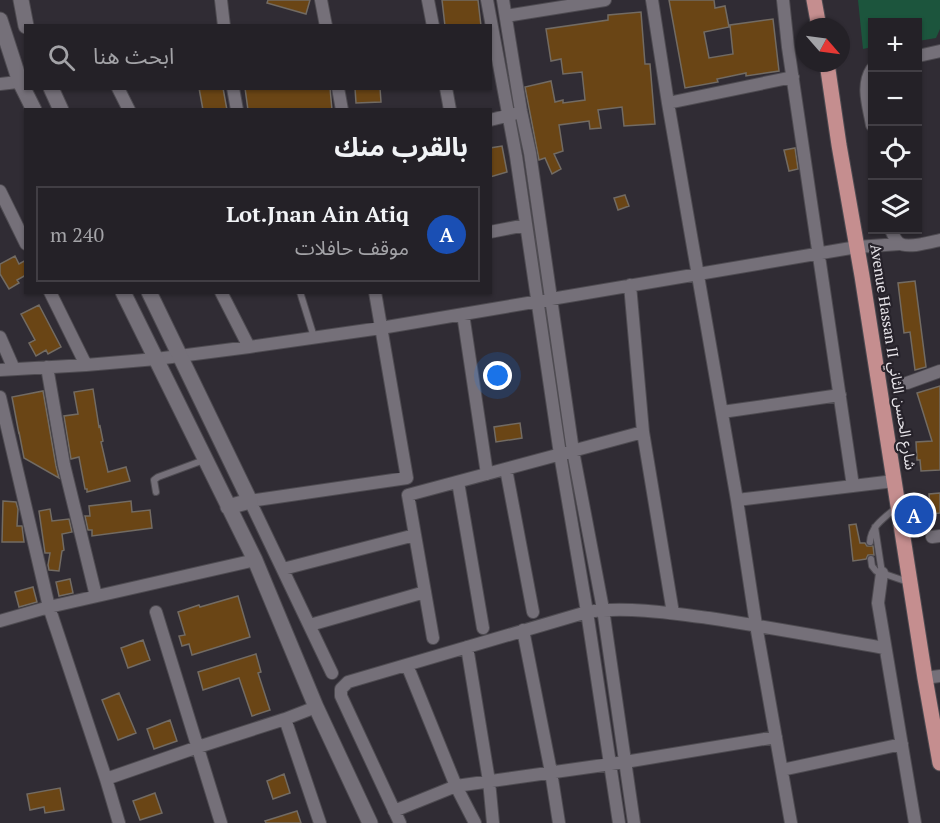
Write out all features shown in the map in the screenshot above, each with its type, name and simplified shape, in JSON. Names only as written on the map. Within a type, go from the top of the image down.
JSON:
[{"type":"main road","points":[[814,0],[817,18]]},
{"type":"main road","name":"Avenue Hassan II شارع الحسن الثاني","points":[[828,72],[911,583],[932,677],[940,763]]},
{"type":"street","points":[[21,0],[26,24]]},
{"type":"street","points":[[221,0],[224,24]]},
{"type":"street","points":[[321,0],[326,24]]},
{"type":"street","points":[[428,0],[434,24]]},
{"type":"street","points":[[487,0],[491,24]]},
{"type":"street","points":[[503,0],[530,153],[573,451],[603,609],[634,823]]},
{"type":"street","points":[[506,16],[605,0]]},
{"type":"street","points":[[652,0],[791,823]]},
{"type":"street","points":[[783,0],[853,486]]},
{"type":"street","points":[[0,20],[23,81],[0,84]]},
{"type":"street","points":[[492,28],[526,225],[619,823]]},
{"type":"street","points":[[922,55],[940,51]]},
{"type":"street","points":[[668,103],[793,77]]},
{"type":"street","points":[[868,78],[866,86],[868,97]]},
{"type":"street","points":[[26,90],[33,108]]},
{"type":"street","points":[[52,90],[60,108]]},
{"type":"street","points":[[119,90],[128,108]]},
{"type":"street","points":[[233,90],[237,108]]},
{"type":"street","points":[[338,90],[342,108]]},
{"type":"street","points":[[446,90],[450,108]]},
{"type":"street","points":[[492,120],[521,111]]},
{"type":"street","points":[[1,196],[24,240]]},
{"type":"street","points":[[492,232],[526,225]]},
{"type":"street","points":[[893,234],[899,244]]},
{"type":"street","points":[[0,370],[156,359],[249,347],[381,328],[857,247],[899,244],[905,246],[940,240]]},
{"type":"street","points":[[630,285],[643,432],[674,613]]},
{"type":"street","points":[[51,294],[86,365]]},
{"type":"street","points":[[124,294],[255,560],[316,706],[370,823]]},
{"type":"street","points":[[151,294],[332,673]]},
{"type":"street","points":[[222,294],[249,347]]},
{"type":"street","points":[[228,507],[250,501],[407,478],[375,294]]},
{"type":"street","points":[[463,314],[487,474]]},
{"type":"street","points":[[0,337],[14,369]]},
{"type":"street","points":[[47,367],[64,465],[96,597]]},
{"type":"street","points":[[907,383],[940,371]]},
{"type":"street","points":[[722,412],[840,395]]},
{"type":"street","points":[[0,397],[49,607],[119,823]]},
{"type":"street","points":[[433,638],[408,495],[643,432]]},
{"type":"street","points":[[507,469],[533,612]]},
{"type":"street","points":[[458,482],[483,628]]},
{"type":"street","points":[[737,500],[894,482]]},
{"type":"street","points":[[283,570],[415,535]]},
{"type":"street","points":[[0,621],[49,607],[255,560]]},
{"type":"street","points":[[882,573],[878,603],[915,823]]},
{"type":"street","points":[[310,625],[425,592]]},
{"type":"street","points":[[776,737],[610,765],[456,786],[397,817],[341,696],[341,689],[348,682],[523,630],[603,609],[674,613],[885,648]]},
{"type":"street","points":[[156,612],[221,823]]},
{"type":"street","points":[[523,630],[559,823]]},
{"type":"street","points":[[467,647],[489,781],[493,823]]},
{"type":"street","points":[[407,665],[456,786],[475,823]]},
{"type":"street","points":[[106,779],[285,719],[316,706]]},
{"type":"street","points":[[285,719],[320,823]]},
{"type":"street","points":[[782,770],[902,744]]},
{"type":"lane","points":[[301,294],[314,338]]},
{"type":"lane","points":[[156,492],[154,480],[158,477],[205,460]]},
{"type":"lane","points":[[870,542],[875,526],[898,505]]},
{"type":"lane","points":[[875,526],[882,573]]},
{"type":"lane","points":[[871,559],[874,569],[911,583]]},
{"type":"green space","points":[[858,0],[940,0],[940,29],[936,38],[922,40],[922,18],[868,18],[868,48],[863,49]]},
{"type":"building","points":[[268,0],[310,0],[306,14],[267,3]]},
{"type":"building","points":[[442,0],[478,0],[481,24],[445,24]]},
{"type":"building","points":[[669,0],[714,0],[715,8],[725,6],[729,27],[704,32],[709,58],[733,54],[730,25],[773,19],[779,71],[746,76],[746,73],[717,79],[718,82],[685,88]]},
{"type":"building","points":[[641,12],[645,64],[650,64],[655,124],[624,126],[622,107],[598,110],[601,128],[590,129],[589,121],[559,125],[563,151],[554,154],[561,169],[552,174],[545,158],[539,160],[525,87],[551,81],[555,102],[585,100],[582,72],[563,74],[561,59],[551,61],[546,29],[608,20],[608,15]]},
{"type":"building","points":[[199,90],[223,90],[227,108],[203,108]]},
{"type":"building","points":[[245,90],[330,90],[332,108],[248,108]]},
{"type":"building","points":[[355,90],[380,90],[381,102],[356,103]]},
{"type":"building","points":[[502,146],[507,172],[492,176],[492,148]]},
{"type":"building","points":[[795,148],[798,169],[789,171],[784,150]]},
{"type":"building","points":[[625,195],[629,206],[618,210],[614,198]]},
{"type":"building","points":[[15,256],[19,264],[24,261],[24,276],[17,280],[19,283],[9,289],[0,274],[0,264]]},
{"type":"building","points":[[915,281],[926,367],[915,370],[910,332],[904,333],[898,283]]},
{"type":"building","points":[[39,305],[61,347],[48,354],[46,350],[36,356],[29,343],[35,340],[21,314]]},
{"type":"building","points":[[940,386],[940,470],[921,471],[920,460],[917,460],[916,442],[932,441],[917,393]]},
{"type":"building","points":[[93,389],[108,472],[126,467],[130,481],[87,492],[79,457],[71,459],[64,416],[78,414],[74,392]]},
{"type":"building","points":[[43,391],[59,478],[24,458],[12,397]]},
{"type":"building","points":[[520,423],[522,438],[496,442],[494,427]]},
{"type":"building","points":[[940,493],[940,513],[931,514],[929,494]]},
{"type":"building","points":[[3,501],[16,502],[17,526],[22,526],[24,542],[2,542]]},
{"type":"building","points":[[131,501],[132,512],[150,510],[152,528],[92,536],[92,530],[88,530],[85,516],[90,516],[89,506]]},
{"type":"building","points":[[50,509],[52,521],[69,519],[72,532],[62,534],[64,550],[59,571],[49,570],[50,553],[45,553],[39,511]]},
{"type":"building","points":[[856,524],[860,543],[873,546],[874,555],[853,561],[849,525]]},
{"type":"building","points":[[70,579],[73,593],[59,596],[56,582]]},
{"type":"building","points":[[33,587],[37,602],[19,607],[15,592]]},
{"type":"building","points":[[238,596],[250,637],[192,655],[189,644],[182,646],[179,636],[185,635],[178,612]]},
{"type":"building","points":[[143,640],[150,660],[128,668],[121,648]]},
{"type":"building","points":[[256,654],[261,672],[258,673],[270,710],[252,716],[239,678],[203,690],[198,672]]},
{"type":"building","points":[[119,693],[136,733],[118,740],[102,700]]},
{"type":"building","points":[[170,720],[177,741],[154,749],[147,729]]},
{"type":"building","points":[[284,774],[290,793],[273,799],[267,781]]},
{"type":"building","points":[[60,788],[64,810],[45,813],[44,807],[30,810],[27,794]]},
{"type":"building","points":[[155,793],[162,813],[140,820],[133,801]]},
{"type":"building","points":[[297,811],[301,823],[266,823],[265,821]]},
{"type":"place","name":"Lot.Jnan Ain Atiq","points":[[914,515]]}]
